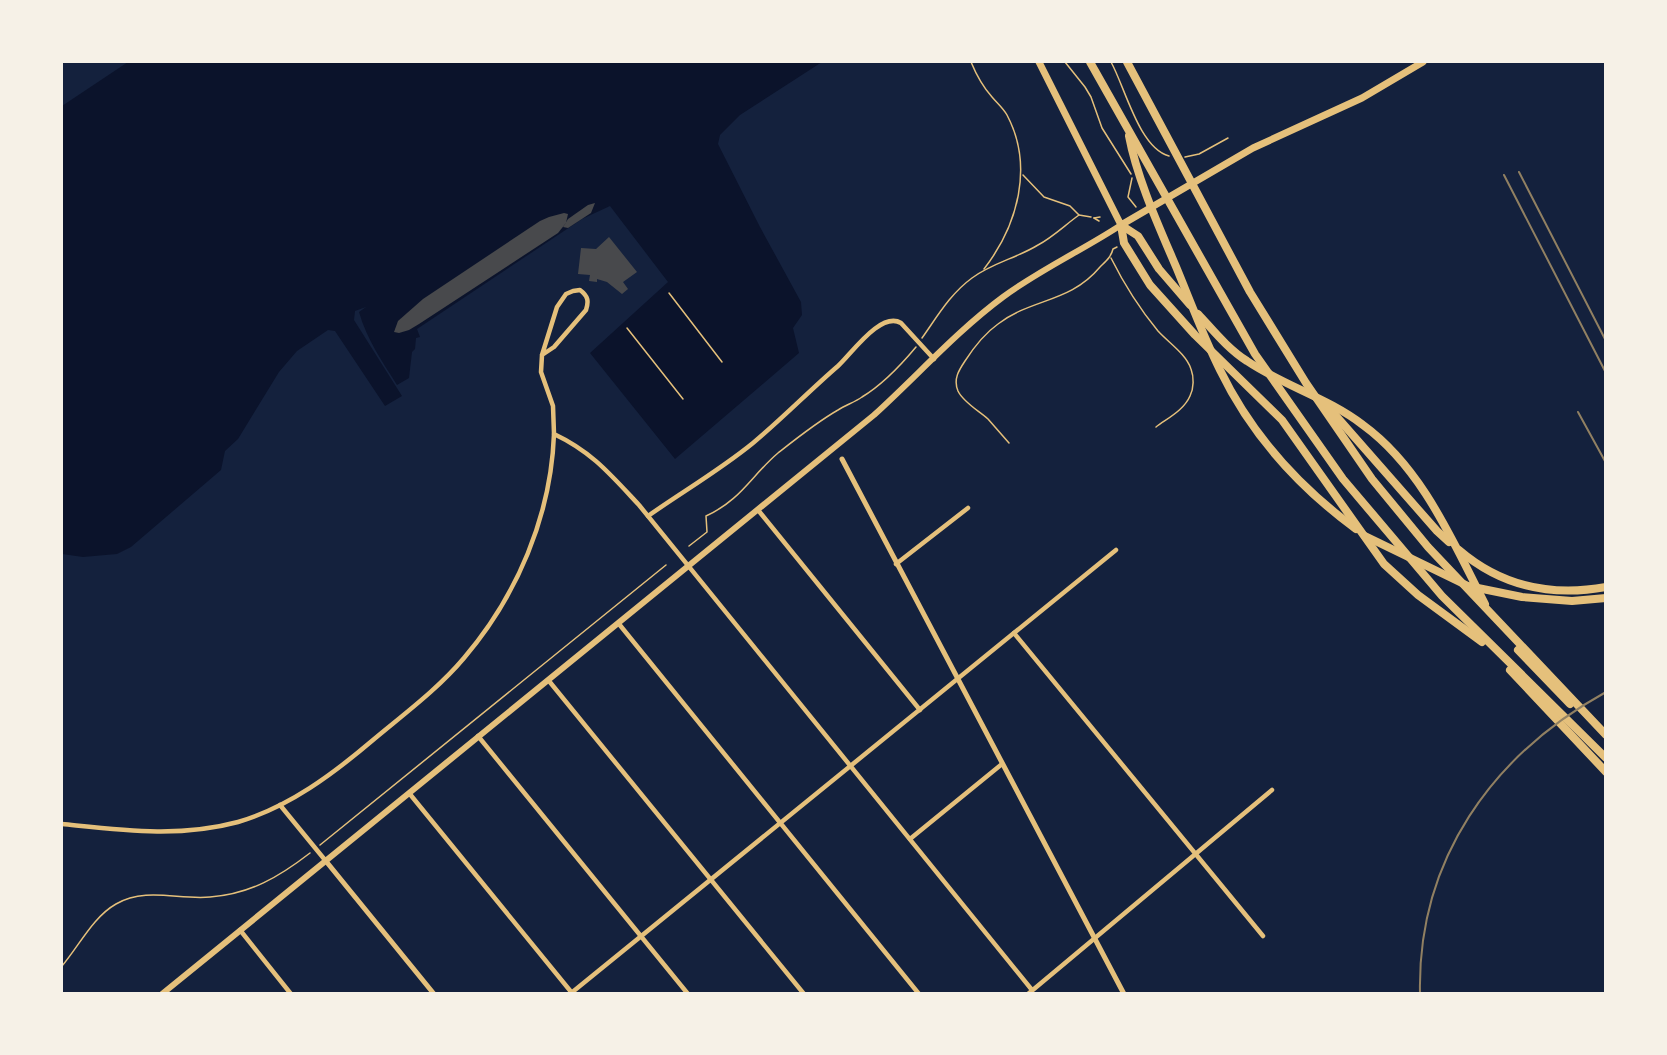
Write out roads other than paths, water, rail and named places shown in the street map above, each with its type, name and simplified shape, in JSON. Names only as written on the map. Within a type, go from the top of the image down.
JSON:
[{"type":"highway","points":[[1090,62],[1255,354],[1343,479],[1442,596],[1605,758]]},
{"type":"highway","points":[[1127,62],[1250,292],[1306,383],[1372,479],[1428,547],[1605,736]]},
{"type":"highway","points":[[1127,128],[1132,155],[1220,371],[1242,410],[1269,447],[1294,475],[1329,509],[1371,540],[1468,586],[1522,597],[1572,601],[1605,598]]},
{"type":"highway","points":[[1122,225],[1138,236],[1152,260],[1171,284],[1237,354],[1259,368],[1355,418],[1391,448],[1430,500],[1506,637],[1550,685],[1605,736]]},
{"type":"highway","points":[[1122,225],[1124,243],[1150,285],[1194,334],[1282,420],[1384,564],[1418,595],[1486,645],[1605,772]]},
{"type":"highway","points":[[1306,383],[1437,531],[1470,559],[1495,574],[1529,587],[1564,591],[1605,587]]},
{"type":"main road","points":[[1039,62],[1122,225]]},
{"type":"main road","points":[[162,993],[874,415],[964,328],[1002,297],[1253,148],[1362,98],[1423,62]]},
{"type":"street","points":[[62,824],[136,831],[187,831],[238,821],[280,805],[348,761],[422,700],[464,659],[507,599],[530,550],[543,511],[554,434],[553,406],[541,372],[542,355],[557,307],[566,294],[580,290],[586,295],[588,303],[586,310],[554,347],[542,355]]},
{"type":"street","points":[[648,516],[753,444],[872,330],[887,320],[895,319],[901,323],[934,359]]},
{"type":"street","points":[[554,434],[574,444],[598,461],[648,516],[910,839],[1030,992],[1272,790]]},
{"type":"street","points":[[835,446],[1124,993]]},
{"type":"street","points":[[896,564],[968,508]]},
{"type":"street","points":[[758,510],[920,710]]},
{"type":"street","points":[[409,793],[571,993],[1116,550]]},
{"type":"street","points":[[618,624],[920,993]]},
{"type":"street","points":[[1014,633],[1263,936]]},
{"type":"street","points":[[549,681],[804,993]]},
{"type":"street","points":[[478,736],[688,993]]},
{"type":"street","points":[[910,839],[1002,764]]},
{"type":"street","points":[[280,805],[434,993]]},
{"type":"street","points":[[240,930],[291,993]]},
{"type":"water","points":[[128,62],[822,62],[740,115],[720,135],[718,144],[801,302],[802,315],[793,328],[799,353],[675,459],[590,353],[668,282],[610,206],[582,219],[417,329],[420,337],[416,338],[415,349],[412,352],[409,378],[397,385],[375,350],[362,322],[359,312],[366,307],[355,311],[354,320],[402,396],[385,406],[335,331],[328,330],[297,351],[279,372],[238,439],[225,451],[221,470],[131,547],[117,554],[83,557],[62,554],[62,106]]},
{"type":"railway","points":[[1519,172],[1606,341]]},
{"type":"railway","points":[[1504,175],[1606,373]]},
{"type":"railway","points":[[1578,412],[1606,463]]},
{"type":"railway","points":[[1420,994],[1422,945],[1432,899],[1447,856],[1469,816],[1496,780],[1528,747],[1565,718],[1606,692]]}]
